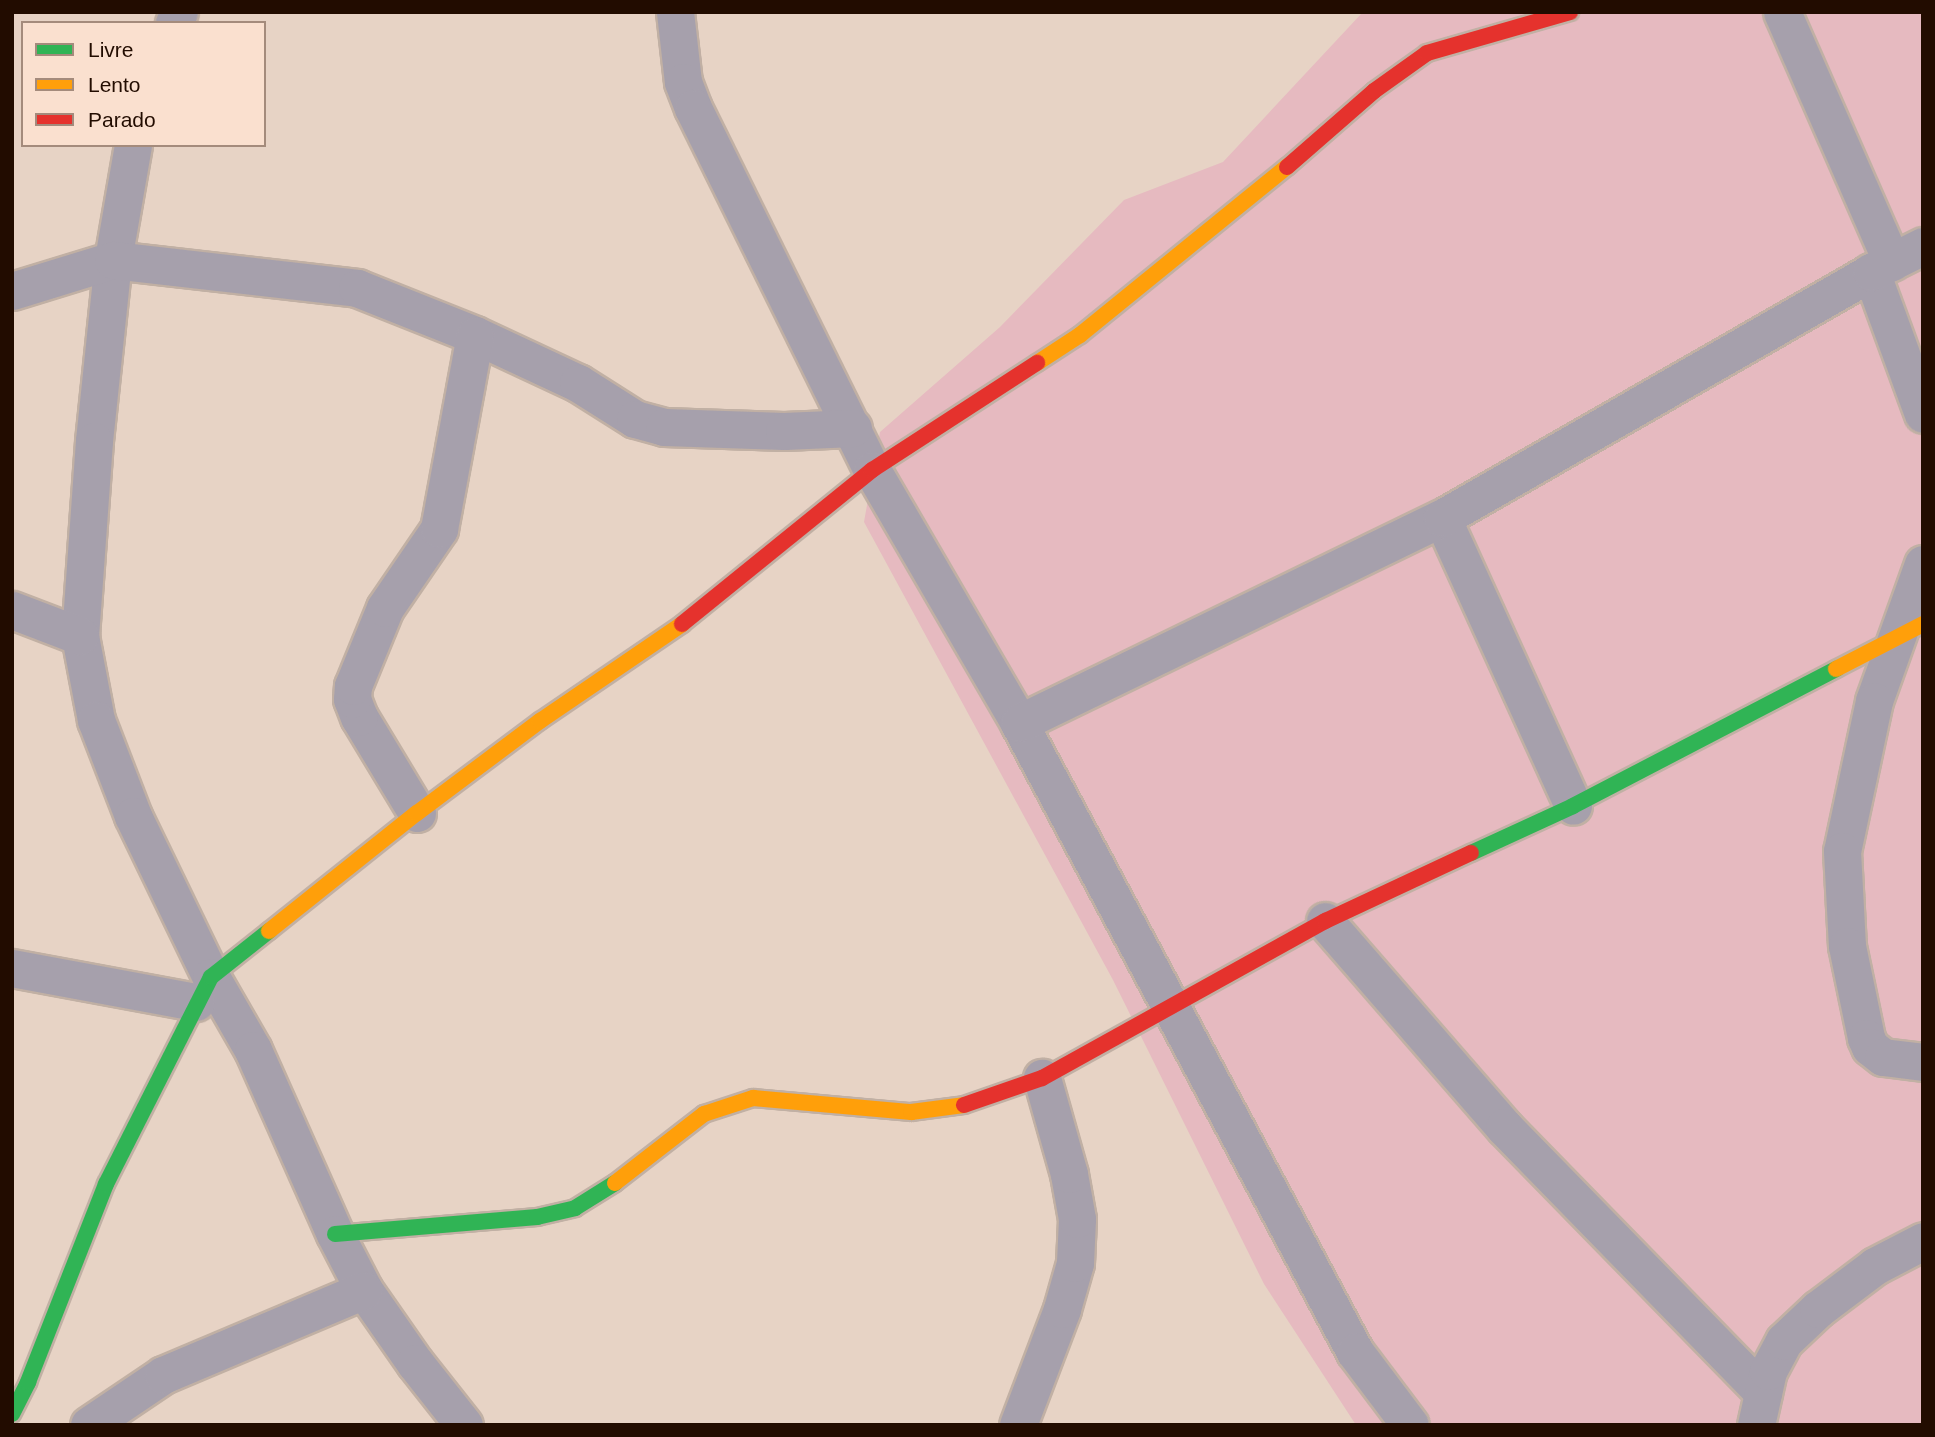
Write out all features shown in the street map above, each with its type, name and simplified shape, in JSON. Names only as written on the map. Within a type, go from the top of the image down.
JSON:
[{"type":"street","points":[[675,12],[684,82],[692,108],[872,470],[1019,723],[1354,1352],[1410,1425]]},
{"type":"street","points":[[12,1414],[28,1382],[106,1184],[203,990],[417,813],[540,721],[697,614],[872,470],[1080,335],[1257,194],[1374,91],[1427,53],[1570,12]]},
{"type":"street","points":[[1782,12],[1895,260],[1923,414]]},
{"type":"street","points":[[133,147],[113,260],[94,440],[80,636],[96,720],[203,990],[253,1050],[335,1234],[364,1290],[415,1363],[464,1425]]},
{"type":"street","points":[[12,292],[113,260],[357,288],[475,335],[578,383],[635,419],[664,427],[784,431],[853,428]]},
{"type":"street","points":[[1019,723],[1442,518],[1895,260]]},
{"type":"street","points":[[417,813],[359,717],[352,699],[353,686],[385,608],[439,529],[475,335]]},
{"type":"street","points":[[1442,518],[1573,806]]},
{"type":"street","points":[[1923,564],[1911,630],[1874,701],[1842,851],[1847,946],[1870,1046],[1889,1058],[1923,1062]]},
{"type":"street","points":[[12,610],[80,636]]},
{"type":"street","points":[[335,1234],[537,1217],[575,1208],[607,1189],[704,1114],[753,1098],[911,1112],[964,1105],[1042,1079],[1325,922],[1573,806],[1911,630]]},
{"type":"street","points":[[1325,922],[1504,1127],[1760,1408]]},
{"type":"street","points":[[12,968],[203,990]]},
{"type":"street","points":[[1018,1425],[1062,1309],[1075,1263],[1077,1219],[1073,1196],[1042,1079]]},
{"type":"street","points":[[1760,1408],[1768,1371],[1784,1341],[1818,1309],[1875,1266],[1923,1241]]},
{"type":"street","points":[[89,1425],[163,1375],[364,1290]]},
{"type":"shaded area","points":[[1923,12],[1923,1425],[1356,1425],[1264,1284],[1113,980],[864,522],[880,432],[1000,327],[1124,200],[1223,162],[1362,13]]},
{"type":"traffic: fast","points":[[1471,853],[1573,806],[1836,669]]},
{"type":"traffic: fast","points":[[12,1414],[28,1382],[106,1184],[211,977],[269,931]]},
{"type":"traffic: fast","points":[[335,1234],[537,1217],[575,1208],[615,1183]]},
{"type":"traffic: slow","points":[[1037,363],[1080,335],[1287,167]]},
{"type":"traffic: slow","points":[[269,931],[417,813],[540,721],[682,624]]},
{"type":"traffic: slow","points":[[1836,669],[1923,624]]},
{"type":"traffic: slow","points":[[615,1183],[704,1114],[753,1098],[911,1112],[964,1105]]},
{"type":"traffic: jam","points":[[1287,167],[1374,91],[1427,53],[1570,12]]},
{"type":"traffic: jam","points":[[682,624],[872,470],[1037,363]]},
{"type":"traffic: jam","points":[[964,1105],[1042,1078],[1325,921],[1471,853]]}]
